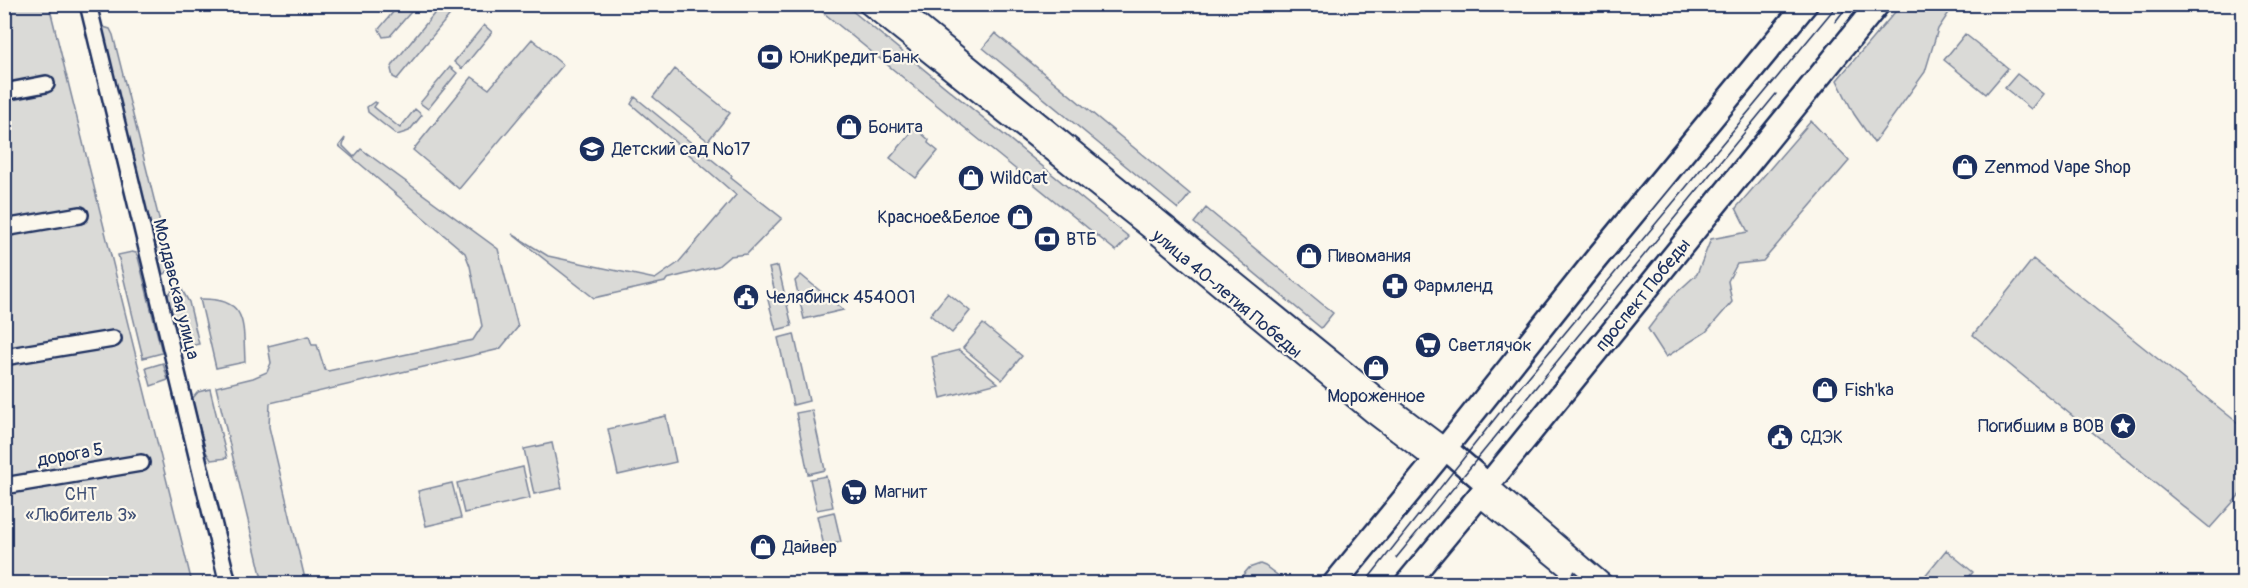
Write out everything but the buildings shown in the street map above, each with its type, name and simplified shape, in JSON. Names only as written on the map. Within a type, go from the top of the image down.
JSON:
[{"type":"main road","points":[[1334,584],[1596,259],[1806,4]]},
{"type":"main road","name":"проспект Победы","points":[[1406,584],[1878,4]]},
{"type":"main road","name":"улица 40-летия Победы","points":[[1440,454],[1483,491]]},
{"type":"street","name":"Молдавская улица","points":[[88,4],[228,584]]},
{"type":"street","name":"улица 40-летия Победы","points":[[867,4],[1166,234]]},
{"type":"street","name":"улица 40-летия Победы","points":[[894,4],[1166,234],[1372,413],[1440,454]]},
{"type":"street","points":[[4,92],[46,84]]},
{"type":"street","points":[[4,228],[80,215]]},
{"type":"street","points":[[4,357],[113,339]]},
{"type":"street","name":"дорога 5","points":[[4,486],[141,462]]},
{"type":"street","name":"улица 40-летия Победы","points":[[1483,491],[1586,584]]},
{"type":"street","name":"улица 40-летия Победы","points":[[1483,491],[1604,584]]},
{"type":"green space","points":[[442,4],[458,5],[397,79],[393,77],[391,69],[394,63]]},
{"type":"green space","name":"СНТ «Любитель 3»","points":[[4,5],[49,5],[192,583],[5,583]]},
{"type":"green space","points":[[399,5],[417,5],[390,36],[383,37],[379,29]]},
{"type":"green space","points":[[814,5],[845,5],[1129,237],[1116,251]]},
{"type":"green space","points":[[1901,5],[1954,5],[1938,29],[1925,72],[1874,143],[1854,114],[1837,80]]},
{"type":"green space","points":[[484,25],[492,32],[462,69],[454,62]]},
{"type":"green space","points":[[100,26],[110,29],[113,35],[171,267],[165,274],[159,273]]},
{"type":"green space","points":[[995,33],[1190,194],[1178,209],[983,48]]},
{"type":"green space","points":[[1965,34],[2008,68],[1986,94],[1944,60]]},
{"type":"green space","points":[[532,39],[563,65],[459,189],[413,150],[472,77],[489,89]]},
{"type":"green space","points":[[450,67],[457,73],[428,109],[420,103]]},
{"type":"green space","points":[[675,69],[730,113],[708,141],[653,97]]},
{"type":"green space","points":[[2017,74],[2043,94],[2031,109],[2005,88]]},
{"type":"green space","points":[[635,97],[782,218],[747,254],[730,256],[718,266],[667,279],[665,282],[594,298],[512,234],[548,256],[655,279],[678,263],[736,195],[631,104]]},
{"type":"green space","points":[[374,102],[377,103],[374,107],[400,128],[415,109],[422,115],[409,131],[397,135],[368,112],[367,107]]},
{"type":"green space","points":[[1811,121],[1849,161],[1763,261],[1737,264],[1728,281],[1732,302],[1706,332],[1666,357],[1648,329],[1673,296],[1697,274],[1711,239],[1748,232],[1736,208]]},
{"type":"green space","points":[[915,128],[938,151],[916,178],[890,158]]},
{"type":"green space","points":[[345,138],[343,146],[354,157],[361,149],[498,249],[518,327],[500,349],[270,403],[269,427],[306,583],[263,583],[216,387],[253,378],[267,372],[271,363],[268,346],[309,336],[312,345],[317,345],[325,370],[328,371],[473,340],[482,326],[470,266],[465,253],[339,146]]},
{"type":"green space","points":[[1206,208],[1333,313],[1321,328],[1194,223]]},
{"type":"green space","points":[[132,252],[138,257],[162,353],[143,358],[118,255]]},
{"type":"green space","points":[[2033,259],[2243,427],[2243,491],[2210,528],[1973,335]]},
{"type":"green space","points":[[778,266],[792,326],[776,330],[768,300],[775,292],[769,268]]},
{"type":"green space","points":[[801,275],[843,310],[804,319],[795,281]]},
{"type":"green space","points":[[178,283],[189,302],[199,344],[181,348],[168,295]]},
{"type":"green space","points":[[948,293],[970,311],[952,333],[930,315]]},
{"type":"green space","points":[[200,299],[227,303],[240,315],[243,324],[245,362],[216,368]]},
{"type":"green space","points":[[983,324],[1022,356],[1002,380],[963,348]]},
{"type":"green space","points":[[794,334],[809,401],[793,405],[778,338]]},
{"type":"green space","points":[[959,350],[998,383],[941,398],[932,357]]},
{"type":"green space","points":[[163,363],[168,380],[151,386],[146,368]]},
{"type":"green space","points":[[210,389],[227,458],[211,460],[206,452],[192,399],[198,392]]},
{"type":"green space","points":[[812,410],[825,470],[808,474],[796,413]]},
{"type":"green space","points":[[666,416],[676,462],[618,475],[608,429]]},
{"type":"green space","points":[[552,443],[562,488],[534,494],[524,449]]},
{"type":"green space","points":[[523,467],[530,498],[464,513],[457,483]]},
{"type":"green space","points":[[826,476],[833,507],[817,510],[810,479]]},
{"type":"green space","points":[[452,483],[461,518],[426,526],[418,491]]},
{"type":"green space","points":[[834,512],[841,542],[824,546],[817,516]]},
{"type":"green space","points":[[1946,550],[1973,572],[1964,583],[1919,583]]},
{"type":"green space","points":[[1260,564],[1288,583],[1236,583],[1249,568]]},
{"type":"tram line","points":[[1364,584],[1516,392],[1838,4]]},
{"type":"tram line","points":[[1835,22],[1849,4]]},
{"type":"tram line","points":[[1396,558],[1776,94]]},
{"type":"place","name":"ЮниКредит Банк","points":[[770,57]]},
{"type":"place","name":"Бонита","points":[[849,127]]},
{"type":"place","name":"Детский сад №17","points":[[592,149]]},
{"type":"place","name":"Zenmod Vape Shop","points":[[1965,167]]},
{"type":"place","name":"WildCat","points":[[971,178]]},
{"type":"place","name":"Красное&Белое","points":[[1020,217]]},
{"type":"place","name":"ВТБ","points":[[1047,239]]},
{"type":"place","name":"Пивомания","points":[[1309,256]]},
{"type":"place","name":"Фармленд","points":[[1395,286]]},
{"type":"place","name":"Челябинск 454001","points":[[746,297]]},
{"type":"place","name":"Светлячок","points":[[1428,345]]},
{"type":"place","name":"Мороженное","points":[[1376,368]]},
{"type":"place","name":"Fish'ka","points":[[1825,390]]},
{"type":"place","name":"Погибшим в ВОВ","points":[[2123,426]]},
{"type":"place","name":"СДЭК","points":[[1780,437]]},
{"type":"place","name":"Магнит","points":[[854,492]]},
{"type":"place","name":"Дайвер","points":[[763,547]]}]
